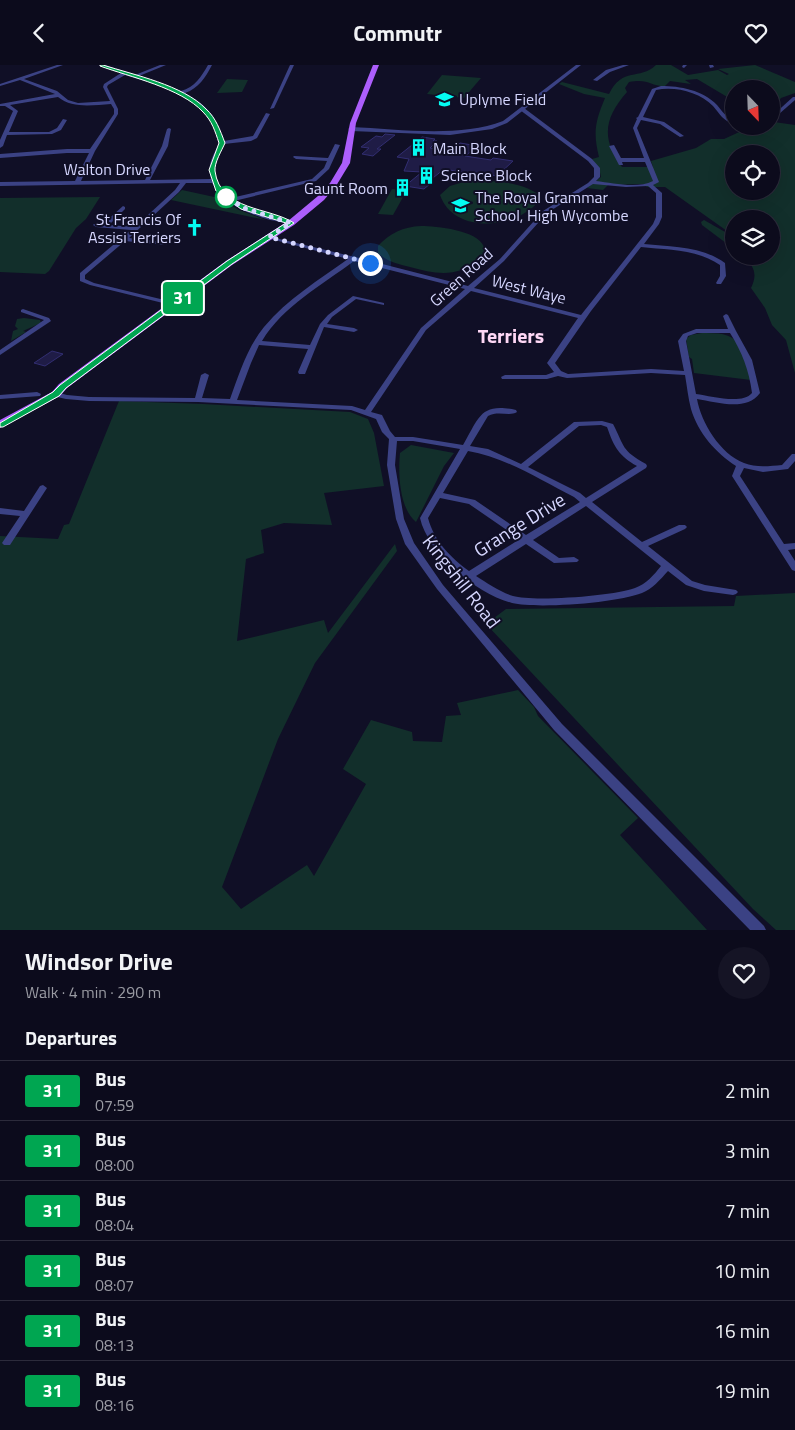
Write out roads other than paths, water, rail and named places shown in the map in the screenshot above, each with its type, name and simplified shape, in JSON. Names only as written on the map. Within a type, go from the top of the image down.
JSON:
[{"type":"main road","points":[[0,425],[56,394],[63,386],[229,263],[291,223],[321,198],[333,184],[346,163],[351,129],[376,65]]},
{"type":"street","points":[[0,85],[60,65]]},
{"type":"street","points":[[101,65],[180,93],[204,109],[215,124],[222,143],[212,170],[218,190],[231,201],[256,213],[291,223]]},
{"type":"street","points":[[134,77],[164,65]]},
{"type":"street","points":[[180,93],[192,90],[198,85],[210,65]]},
{"type":"street","points":[[272,108],[292,65]]},
{"type":"street","points":[[351,129],[463,132],[490,128],[505,122],[579,65]]},
{"type":"street","points":[[595,80],[608,71],[628,65]]},
{"type":"street","points":[[76,183],[92,151],[116,114],[113,102],[105,87],[106,84],[123,74]]},
{"type":"street","points":[[21,79],[55,92],[66,101],[78,104],[113,102]]},
{"type":"street","points":[[668,87],[669,83],[677,83],[700,93]]},
{"type":"street","points":[[593,182],[650,185],[656,182],[636,133],[635,123],[653,90],[668,87],[705,99],[725,118]]},
{"type":"street","points":[[0,105],[60,95]]},
{"type":"street","points":[[780,112],[795,98]]},
{"type":"street","points":[[0,146],[16,111],[6,104]]},
{"type":"street","points":[[522,109],[594,164],[597,177],[593,182]]},
{"type":"street","points":[[222,143],[251,139],[268,114]]},
{"type":"street","points":[[516,114],[528,114]]},
{"type":"street","points":[[638,118],[662,123],[682,136]]},
{"type":"street","points":[[7,134],[50,133],[59,129],[65,120]]},
{"type":"street","points":[[146,183],[165,146],[169,129]]},
{"type":"street","points":[[231,201],[314,180],[322,174],[331,160],[337,145]]},
{"type":"street","points":[[612,146],[620,162],[648,160]]},
{"type":"street","points":[[0,156],[92,151]]},
{"type":"street","points":[[296,157],[331,160]]},
{"type":"street","name":"Walton Drive","points":[[0,184],[183,183],[215,181]]},
{"type":"street","name":"Green Road","points":[[367,412],[423,329],[522,240],[545,212],[593,182]]},
{"type":"street","points":[[175,304],[82,281],[82,275],[136,229],[177,191],[183,183]]},
{"type":"street","points":[[650,185],[659,193],[659,217],[656,224],[581,317],[551,363],[558,373],[567,376],[652,371],[688,373]]},
{"type":"street","points":[[105,225],[123,208]]},
{"type":"street","points":[[96,225],[136,229]]},
{"type":"street","name":"West Waye","points":[[269,237],[581,317]]},
{"type":"street","points":[[122,239],[164,244]]},
{"type":"street","points":[[640,245],[705,254],[717,258],[723,264],[723,276],[719,283]]},
{"type":"street","points":[[233,401],[244,369],[257,343],[268,327],[286,310],[353,258]]},
{"type":"street","points":[[302,372],[322,325],[330,315],[355,297],[382,304]]},
{"type":"street","points":[[0,353],[4,347],[48,321],[23,311]]},
{"type":"street","points":[[693,397],[737,402],[752,399],[756,393],[748,355],[732,331],[726,316]]},
{"type":"street","points":[[322,325],[354,330]]},
{"type":"street","points":[[732,331],[696,331],[685,335],[682,341],[696,413],[716,447],[741,465],[763,469],[785,467],[795,456]]},
{"type":"street","points":[[257,343],[313,347]]},
{"type":"street","points":[[505,377],[547,377],[558,373]]},
{"type":"street","points":[[198,399],[205,375]]},
{"type":"street","points":[[0,397],[37,394]]},
{"type":"street","points":[[56,394],[89,399],[198,399],[233,401],[352,408],[367,412],[379,417],[386,432],[393,439],[413,439],[485,451],[522,467],[577,495],[689,583],[704,589],[732,592]]},
{"type":"street","points":[[513,412],[502,409],[491,410],[484,414],[424,518],[425,526],[447,558],[493,592],[514,600],[532,601],[625,596],[651,583],[667,566]]},
{"type":"street","points":[[522,467],[576,424],[602,423],[610,426],[619,449],[624,455],[643,466],[586,502]]},
{"type":"street","name":"Kingshill Road","points":[[393,439],[391,465],[400,519],[410,544],[440,587],[558,727],[759,930]]},
{"type":"street","points":[[741,465],[736,476],[784,547],[795,568]]},
{"type":"street","points":[[7,543],[43,488]]},
{"type":"street","points":[[437,494],[472,502],[557,561],[574,560]]},
{"type":"street","name":"Grange Drive","points":[[470,575],[586,502]]},
{"type":"street","points":[[0,511],[26,514]]},
{"type":"street","points":[[641,546],[682,527]]},
{"type":"street","points":[[784,547],[795,546]]},
{"type":"place","name":"Uplyme Field","points":[[445,99]]},
{"type":"place","name":"Main Block","points":[[419,148]]},
{"type":"place","name":"Science Block","points":[[427,175]]},
{"type":"place","name":"Gaunt Room","points":[[402,188]]},
{"type":"place","name":"The Royal Grammar School, High Wycombe","points":[[461,206]]},
{"type":"place","name":"St Francis Of Assisi Terriers","points":[[195,228]]},
{"type":"district","name":"Terriers","points":[[511,335]]}]
